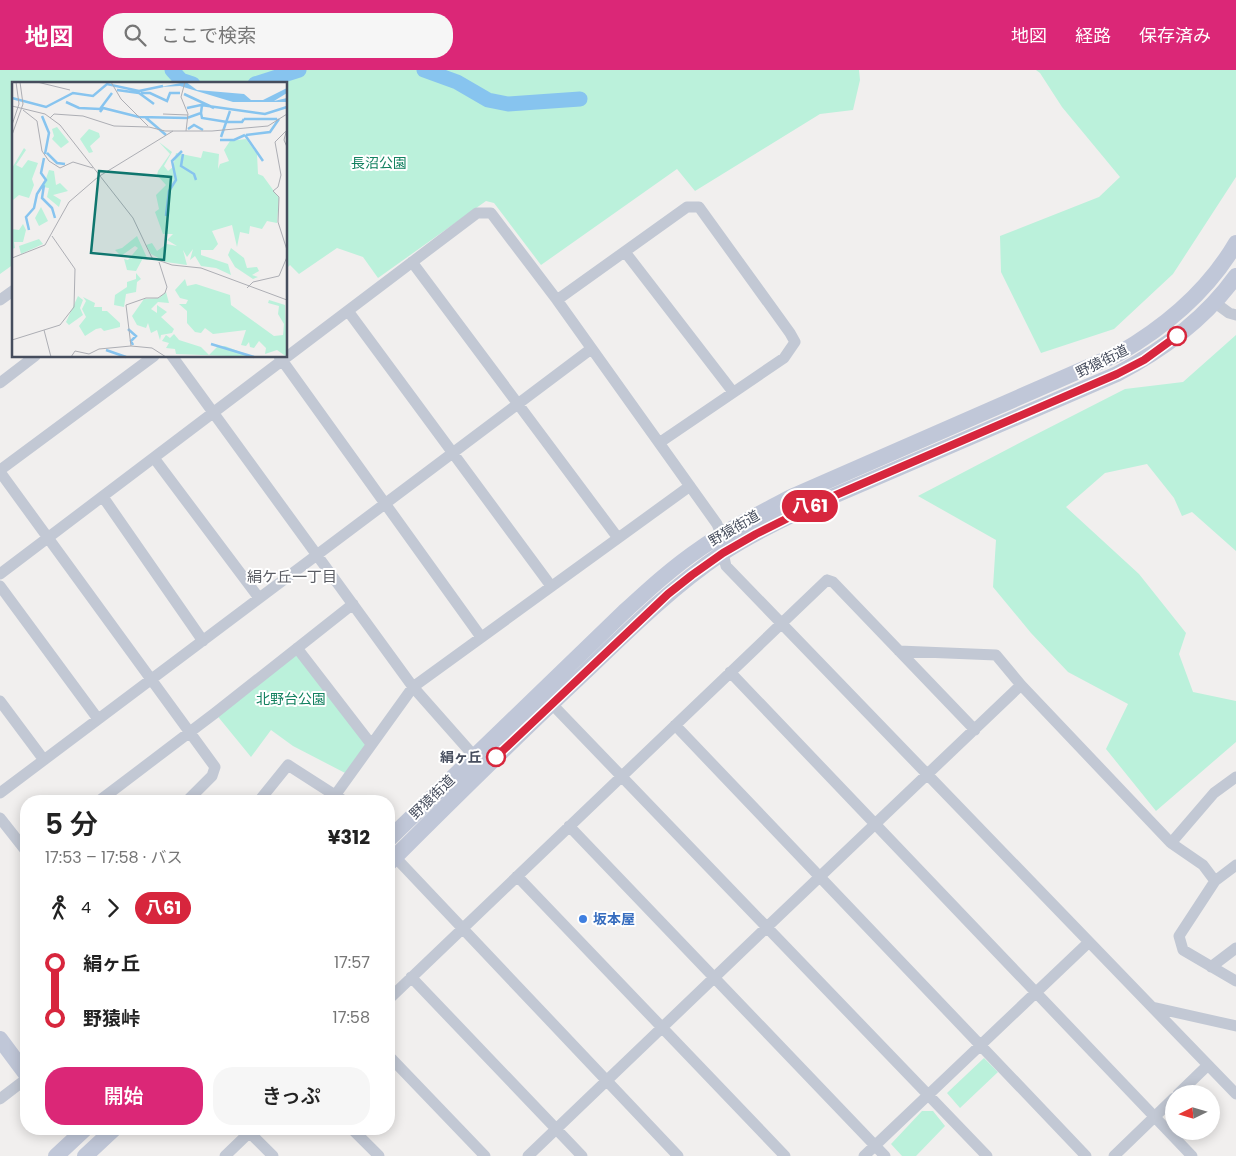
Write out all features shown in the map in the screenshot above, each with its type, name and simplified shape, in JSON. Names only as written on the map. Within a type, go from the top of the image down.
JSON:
[{"type":"main road","name":"野猿街道","points":[[395,857],[659,580],[699,549],[791,497],[1118,354],[1154,333],[1176,314],[1211,279],[1236,243]]},
{"type":"main road","name":"野猿街道","points":[[395,832],[474,756],[546,698],[668,594],[723,553],[774,524],[815,504],[1144,360],[1169,343],[1194,322],[1236,276]]},
{"type":"main road","points":[[0,1039],[20,1066]]},
{"type":"main road","points":[[56,1156],[74,1135]]},
{"type":"main road","points":[[78,1135],[89,1155],[108,1135]]},
{"type":"street","points":[[557,300],[687,207],[699,207],[790,333],[795,342],[784,358],[659,444]]},
{"type":"street","points":[[288,353],[348,311],[477,213],[491,214],[557,300],[717,524],[722,535],[726,566],[1236,1094]]},
{"type":"street","points":[[625,252],[732,392]]},
{"type":"street","points":[[412,262],[618,538]]},
{"type":"street","points":[[0,300],[12,291]]},
{"type":"street","points":[[1214,302],[1236,315]]},
{"type":"street","points":[[348,311],[551,586]]},
{"type":"street","points":[[0,793],[592,349]]},
{"type":"street","points":[[0,383],[33,358]]},
{"type":"street","points":[[151,358],[0,471],[215,767],[212,776],[192,795]]},
{"type":"street","points":[[173,358],[413,687],[474,756]]},
{"type":"street","points":[[0,574],[214,413],[280,359],[481,637]]},
{"type":"street","points":[[154,458],[259,598]]},
{"type":"street","points":[[339,795],[371,744],[413,687],[690,486]]},
{"type":"street","points":[[102,497],[202,641]]},
{"type":"street","points":[[395,993],[827,580]]},
{"type":"street","points":[[827,580],[833,582],[975,730]]},
{"type":"street","points":[[827,580],[975,730]]},
{"type":"street","points":[[0,586],[98,719]]},
{"type":"street","points":[[106,795],[215,713],[353,604]]},
{"type":"street","points":[[297,648],[371,744]]},
{"type":"street","points":[[899,651],[996,655],[1021,686],[1171,843],[1203,865],[1215,881]]},
{"type":"street","points":[[730,672],[1192,1156]]},
{"type":"street","points":[[528,1156],[766,927],[1021,686]]},
{"type":"street","points":[[546,698],[987,1156]]},
{"type":"street","points":[[0,701],[44,760]]},
{"type":"street","points":[[675,725],[1086,1156]]},
{"type":"street","points":[[264,795],[288,765],[331,795]]},
{"type":"street","points":[[1171,843],[1214,793],[1236,777]]},
{"type":"street","points":[[0,818],[20,844]]},
{"type":"street","points":[[569,826],[885,1156]]},
{"type":"street","points":[[395,863],[463,928],[678,1156]]},
{"type":"street","points":[[1236,865],[1215,881],[1180,936],[1183,950],[1236,981]]},
{"type":"street","points":[[518,876],[785,1156]]},
{"type":"street","points":[[864,1156],[1089,942]]},
{"type":"street","points":[[1212,967],[1236,948]]},
{"type":"street","points":[[411,977],[582,1156]]},
{"type":"street","points":[[1152,1007],[1236,1026]]},
{"type":"street","points":[[395,1062],[485,1156]]},
{"type":"street","points":[[1187,1085],[1208,1065]]},
{"type":"street","points":[[0,1099],[20,1084]]},
{"type":"street","points":[[1114,1156],[1165,1107]]},
{"type":"street","points":[[225,1156],[246,1135]]},
{"type":"street","points":[[255,1135],[273,1156]]},
{"type":"street","points":[[358,1135],[379,1156]]},
{"type":"green space","name":"長沼公園","points":[[0,70],[859,70],[860,80],[853,110],[820,114],[695,191],[677,169],[541,265],[494,203],[486,201],[378,278],[363,257],[337,248],[299,274],[290,265],[288,267],[288,82],[12,82],[12,265],[0,274]]},
{"type":"green space","points":[[1036,70],[1236,70],[1236,177],[1173,274],[1114,329],[1041,353],[1001,272],[1000,236],[1099,197],[1120,177],[1062,107],[1040,73]]},
{"type":"green space","points":[[1236,335],[1236,551],[1192,512],[1182,516],[1174,498],[1147,464],[1105,473],[1066,507],[1139,574],[1186,633],[1179,654],[1193,692],[1236,701],[1236,742],[1156,811],[1106,749],[1128,704],[1068,672],[1031,633],[993,587],[996,540],[918,496],[1125,389],[1183,382]]},
{"type":"green space","name":"北野台公園","points":[[297,648],[371,744],[349,775],[293,746],[271,730],[251,757],[215,713]]},
{"type":"green space","points":[[984,1058],[998,1072],[960,1108],[947,1093]]},
{"type":"green space","points":[[922,1111],[933,1111],[945,1126],[916,1156],[902,1156],[891,1144]]},
{"type":"waterway","points":[[172,70],[181,80],[187,82]]},
{"type":"waterway","points":[[261,82],[299,70]]},
{"type":"waterway","points":[[424,70],[457,82],[488,100],[508,104],[580,99]]},
{"type":"bus line","name":"八61","points":[[496,757],[668,594],[723,553],[781,520],[822,501],[1117,374],[1144,360],[1177,336]]},
{"type":"place","name":"絹ヶ丘","points":[[496,757]]},
{"type":"place","name":"坂本屋","points":[[583,919]]},
{"type":"district","name":"絹ケ丘一丁目","points":[[292,577]]}]
